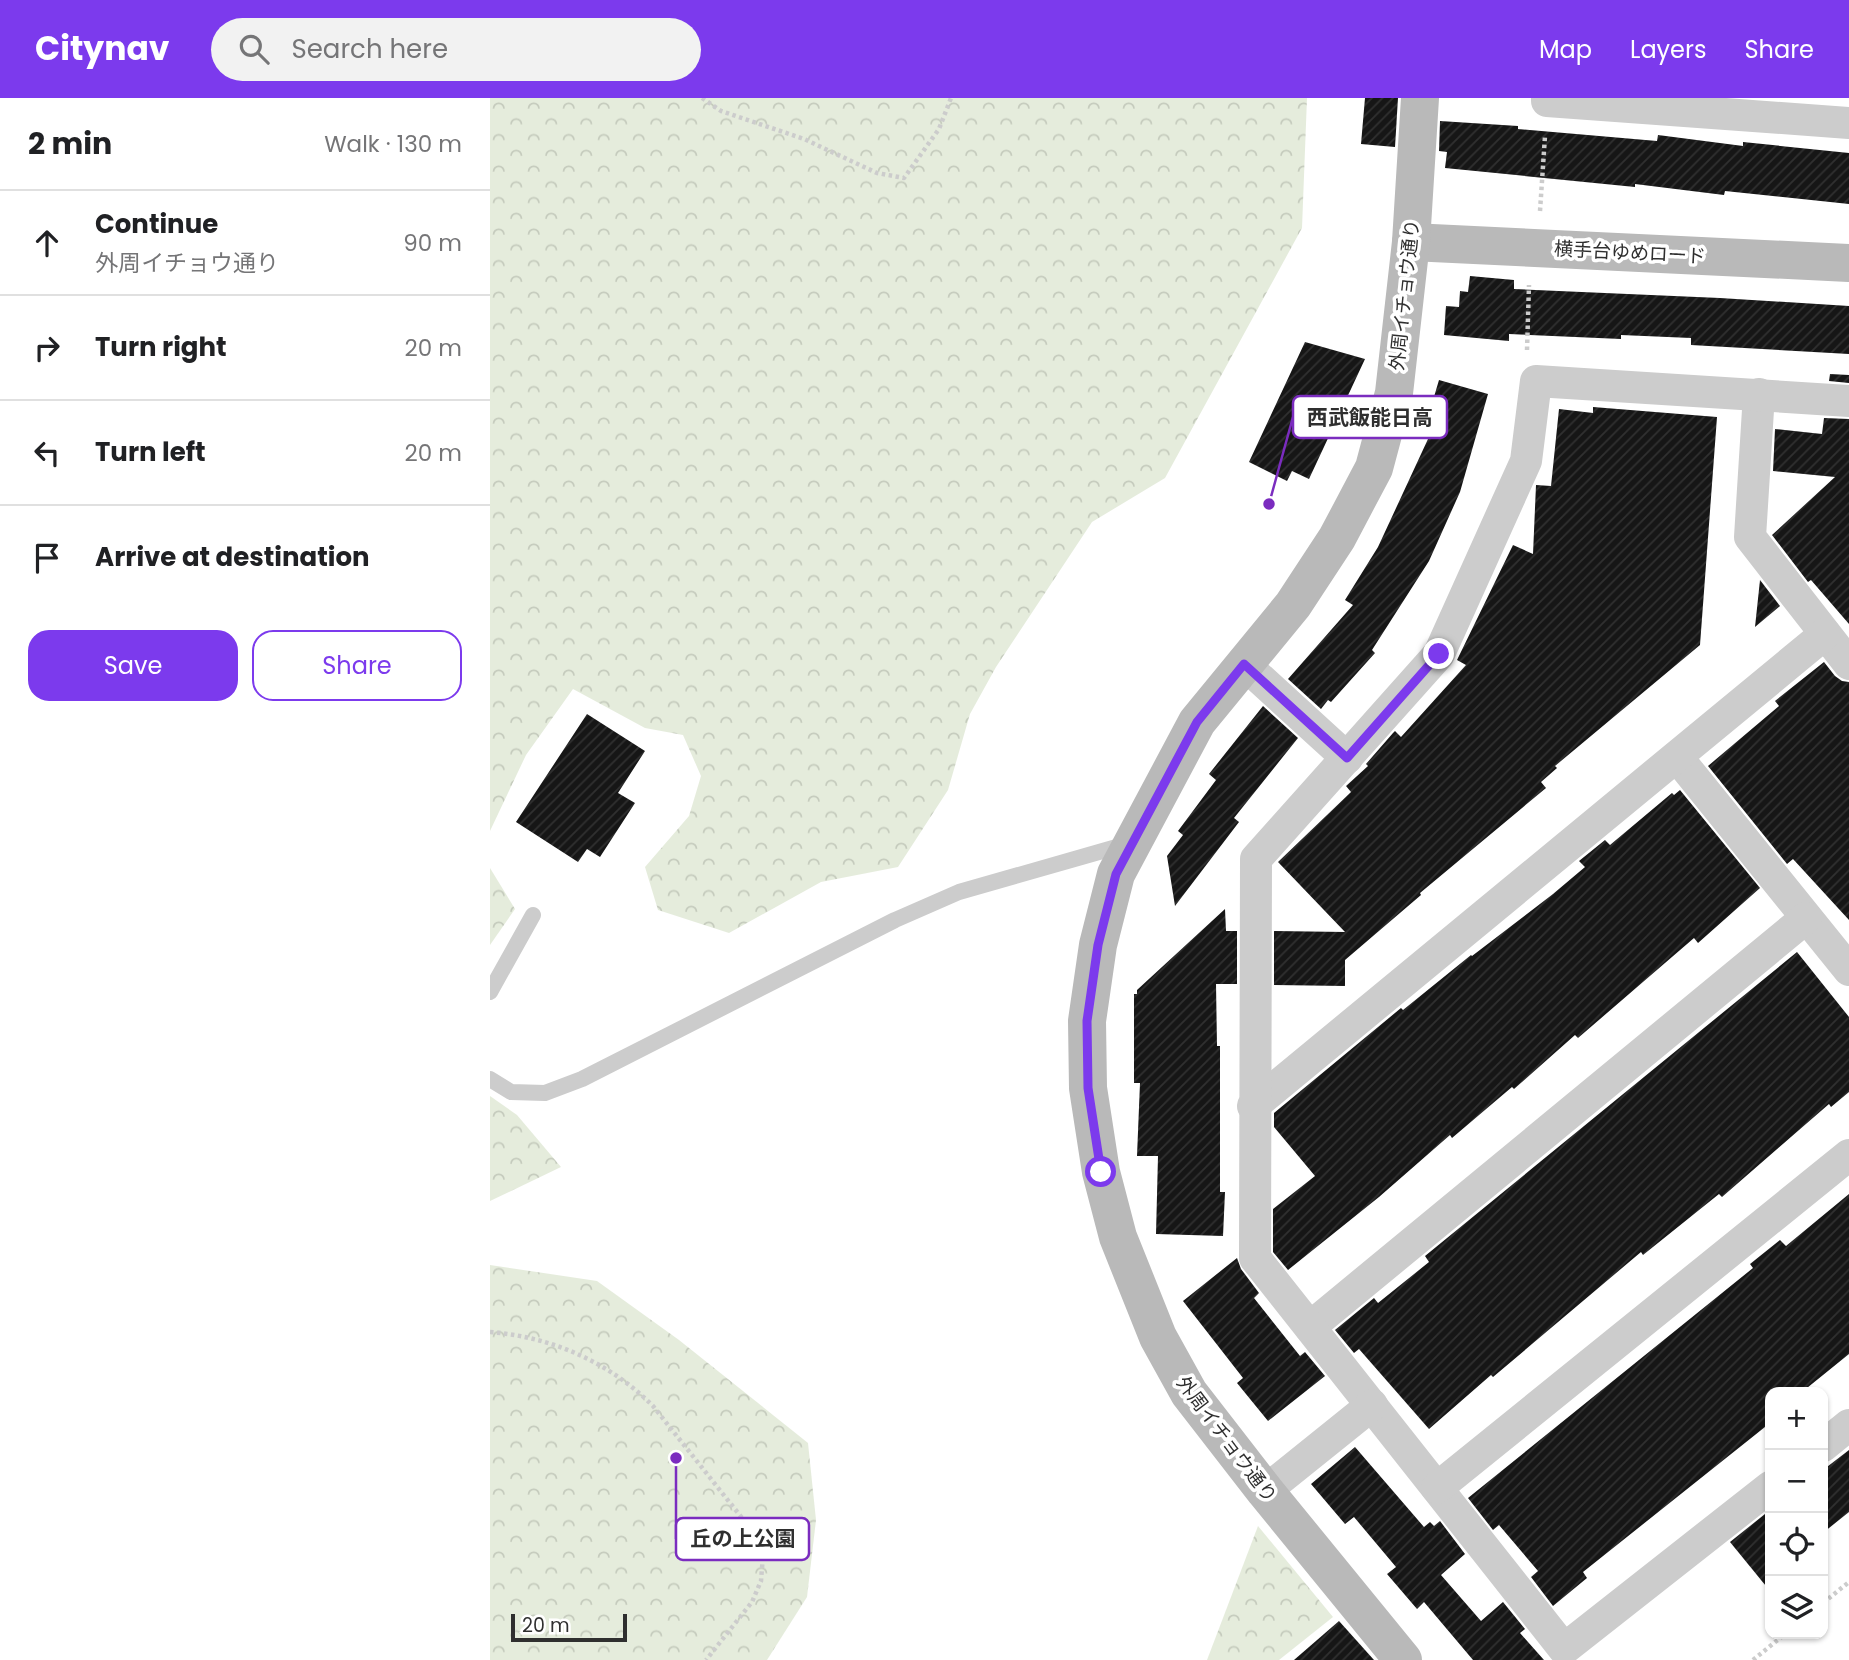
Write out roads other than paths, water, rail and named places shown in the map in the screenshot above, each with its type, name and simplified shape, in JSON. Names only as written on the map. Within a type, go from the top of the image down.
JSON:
[{"type":"street","name":"外周イチョウ通り","points":[[1403,1660],[1189,1393],[1158,1337],[1118,1237],[1101,1172],[1088,1088],[1087,1021],[1098,945],[1116,874],[1132,843],[1197,722],[1293,605],[1337,538],[1374,468],[1394,393],[1411,242],[1420,98]]},
{"type":"street","points":[[1547,100],[1849,123]]},
{"type":"street","name":"横手台ゆめロード","points":[[1411,242],[1849,263]]},
{"type":"street","points":[[1765,1491],[1564,1649],[1255,1258],[1255,859],[1439,654],[1526,461],[1536,381],[1849,401]]},
{"type":"street","points":[[1759,394],[1750,537],[1849,664]]},
{"type":"street","points":[[1253,1106],[1825,634]]},
{"type":"street","points":[[1244,664],[1347,758]]},
{"type":"street","points":[[1676,757],[1849,970]]},
{"type":"street","points":[[1310,1327],[1806,918]]},
{"type":"street","points":[[1437,1488],[1849,1155]]},
{"type":"street","points":[[1265,1491],[1371,1405]]},
{"type":"street","points":[[1828,1442],[1849,1425]]},
{"type":"lane","points":[[490,1079],[511,1092],[545,1093],[582,1079],[895,920],[960,892],[1132,843]]},
{"type":"lane","points":[[490,992],[533,915]]},
{"type":"place","name":"西武飯能日高","points":[[1269,504]]},
{"type":"place","name":"丘の上公園","points":[[676,1458]]}]
